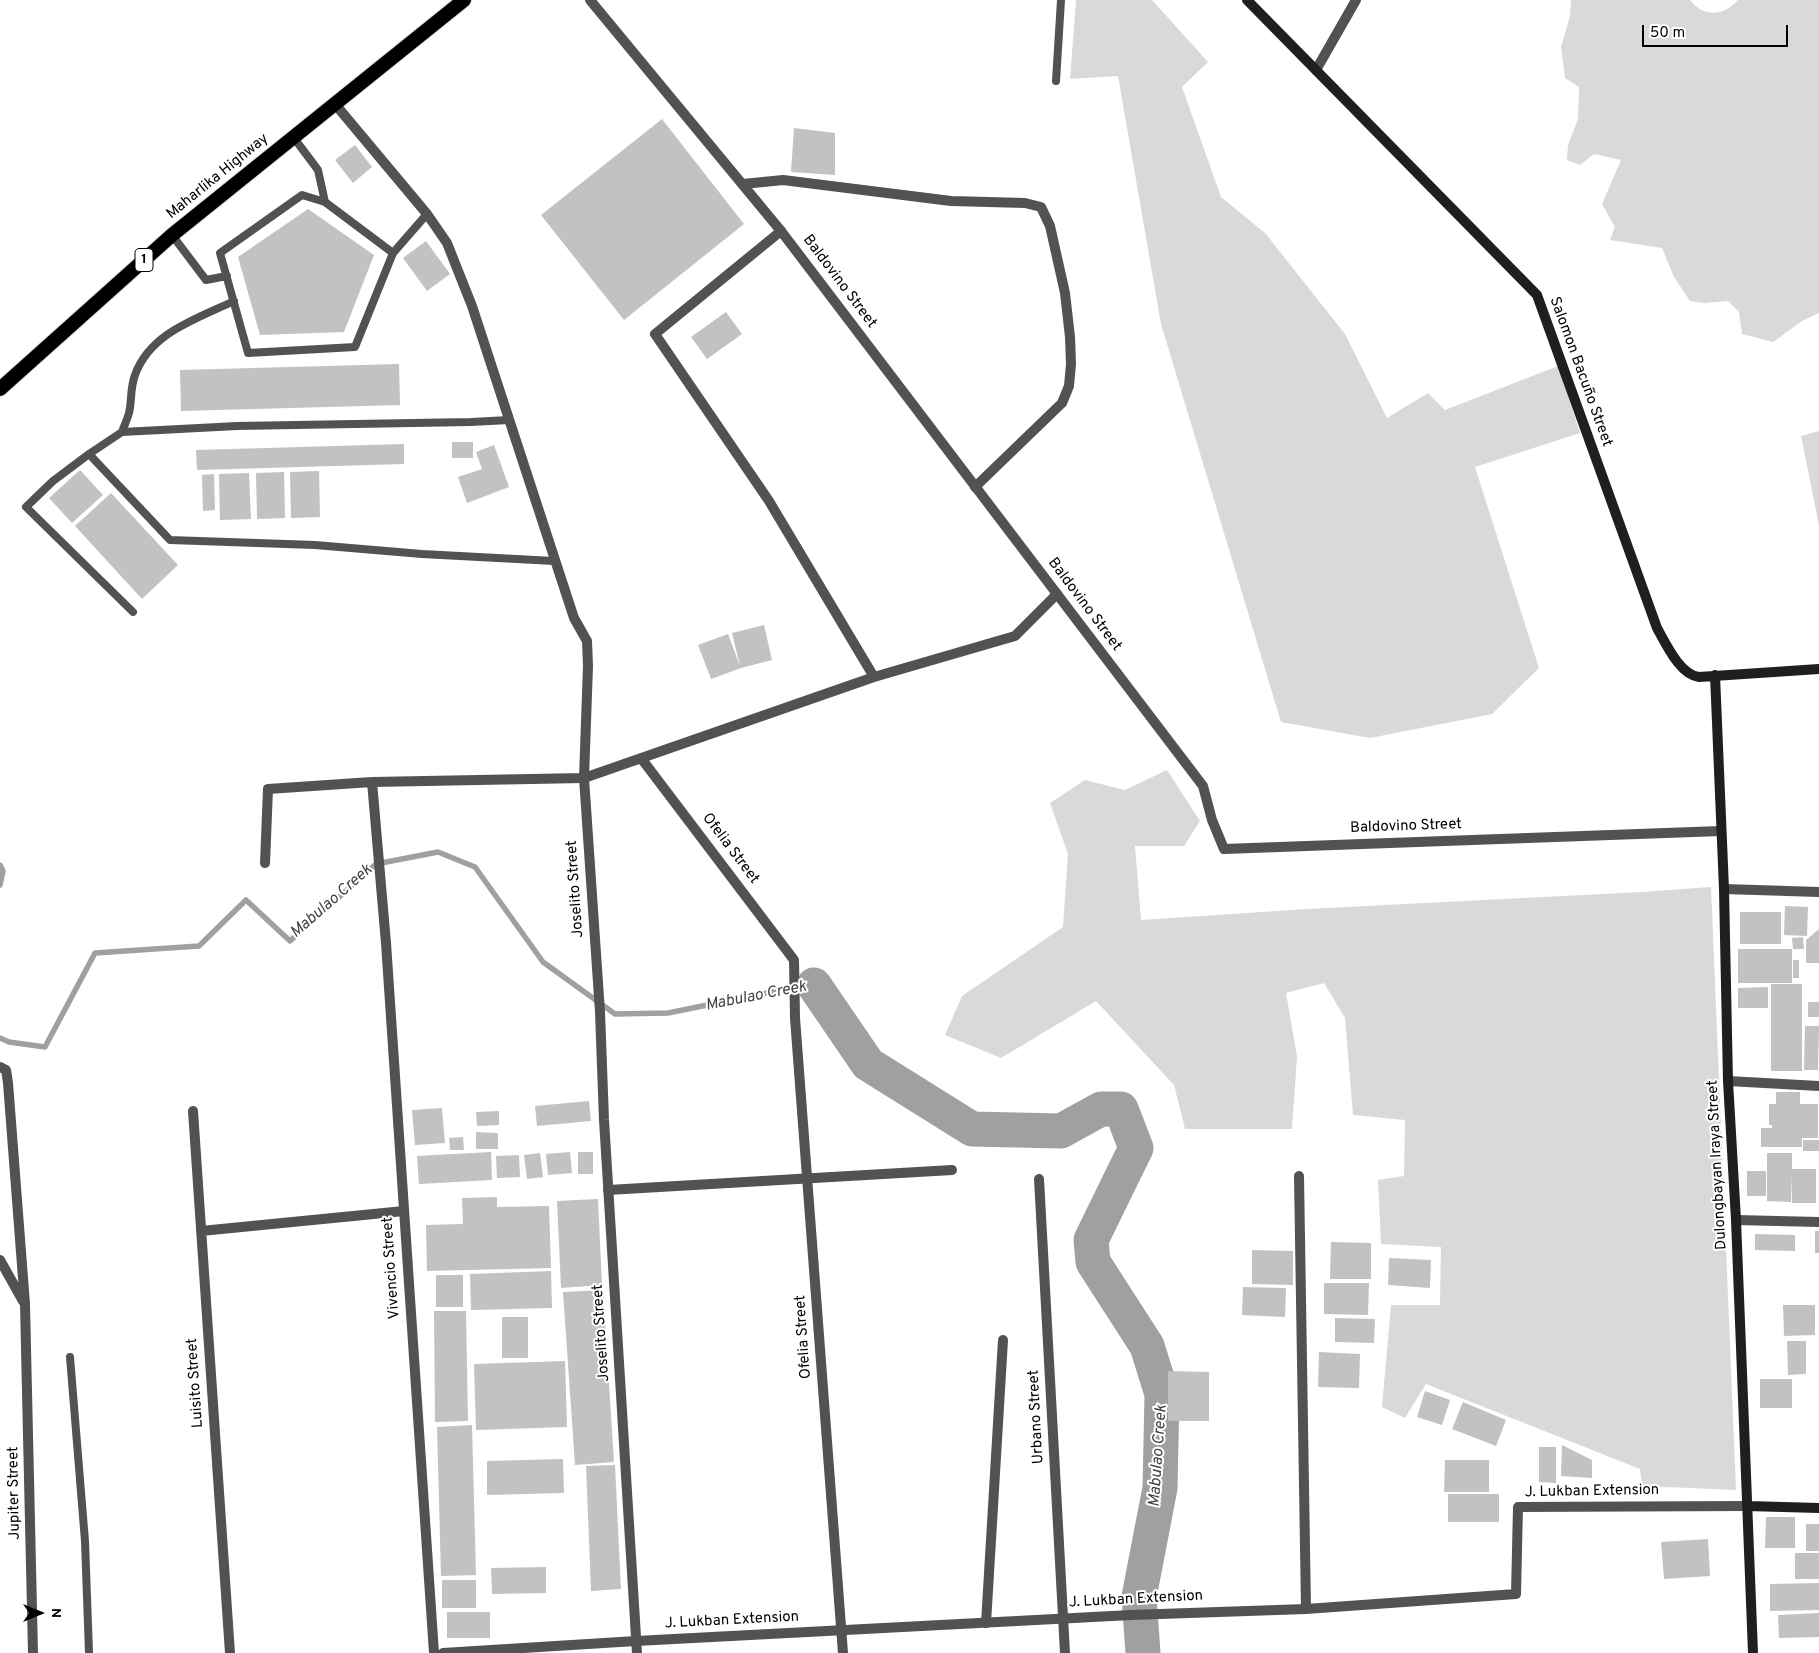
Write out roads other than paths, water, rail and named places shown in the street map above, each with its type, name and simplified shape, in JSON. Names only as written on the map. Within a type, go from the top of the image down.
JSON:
[{"type":"highway","name":"Maharlika Highway","points":[[0,389],[172,235],[336,104],[457,2]]},
{"type":"main road","name":"Salomon Bacuño Street","points":[[1247,0],[1537,295],[1657,628],[1666,645],[1688,674],[1699,677],[1715,675]]},
{"type":"main road","points":[[1715,675],[1819,669]]},
{"type":"main road","name":"Dulongbayan Iraya Street","points":[[1715,675],[1724,889],[1728,1080],[1736,1220],[1753,1653]]},
{"type":"main road","points":[[1747,1506],[1819,1508]]},
{"type":"street","name":"Baldovino Street","points":[[590,0],[781,231],[1203,786],[1212,820],[1224,849],[1722,831]]},
{"type":"street","points":[[1316,70],[1356,0]]},
{"type":"street","name":"Joselito Street","points":[[336,104],[427,214],[447,243],[472,306],[574,618],[587,641],[588,666],[584,778],[600,1012],[608,1190],[637,1653]]},
{"type":"street","points":[[742,184],[782,180],[951,201],[1025,203],[1041,207],[1050,226],[1065,293],[1071,364],[1068,386],[1062,403],[975,487]]},
{"type":"street","points":[[781,231],[655,334],[769,501],[874,677]]},
{"type":"street","points":[[265,862],[268,789],[372,782],[584,778],[874,677],[1015,636],[1057,594]]},
{"type":"street","name":"Ofelia Street","points":[[641,758],[794,960],[795,1018],[843,1653]]},
{"type":"street","name":"Vivencio Street","points":[[372,782],[387,953],[434,1653]]},
{"type":"street","points":[[1724,889],[1819,892]]},
{"type":"street","name":"Jupiter Street","points":[[0,1067],[6,1070],[8,1083],[25,1304],[33,1653]]},
{"type":"street","points":[[1728,1080],[1819,1086]]},
{"type":"street","name":"Luisito Street","points":[[194,1111],[230,1653]]},
{"type":"street","points":[[608,1190],[807,1180],[952,1170]]},
{"type":"street","points":[[1299,1176],[1306,1609]]},
{"type":"street","name":"Urbano Street","points":[[1039,1178],[1065,1653]]},
{"type":"street","points":[[201,1232],[404,1211]]},
{"type":"street","points":[[1736,1220],[1819,1222]]},
{"type":"street","points":[[0,1260],[25,1304]]},
{"type":"street","points":[[0,1283],[10,1278]]},
{"type":"street","points":[[986,1623],[1003,1340]]},
{"type":"street","name":"J. Lukban Extension","points":[[443,1653],[1132,1615],[1306,1609],[1516,1594],[1518,1507],[1747,1506]]},
{"type":"lane","points":[[1056,81],[1061,0]]},
{"type":"lane","points":[[294,138],[318,170],[326,202]]},
{"type":"lane","points":[[393,253],[326,202],[302,195],[220,253],[248,353],[354,347],[393,253],[427,214]]},
{"type":"lane","points":[[172,235],[206,280],[227,276]]},
{"type":"lane","points":[[122,432],[129,412],[130,394],[134,377],[142,359],[152,346],[166,334],[234,301]]},
{"type":"lane","points":[[133,612],[26,507],[53,481],[122,432],[237,426],[510,420]]},
{"type":"lane","points":[[89,454],[170,540],[315,545],[422,554],[554,561]]},
{"type":"lane","points":[[70,1357],[85,1541],[89,1653]]},
{"type":"waterway","name":"Mabulao Creek","points":[[0,1038],[9,1042],[45,1047],[95,953],[199,946],[246,900],[290,941],[376,864],[438,852],[475,867],[543,962],[615,1014],[668,1013],[814,985]]},
{"type":"waterway","name":"Mabulao Creek","points":[[0,865],[3,871],[0,885]]},
{"type":"waterway","name":"Mabulao Creek","points":[[814,985],[868,1064],[972,1129],[1061,1131],[1101,1109],[1121,1109],[1136,1148],[1091,1240],[1093,1262],[1147,1346],[1162,1394],[1160,1488],[1139,1597],[1143,1653]]}]
